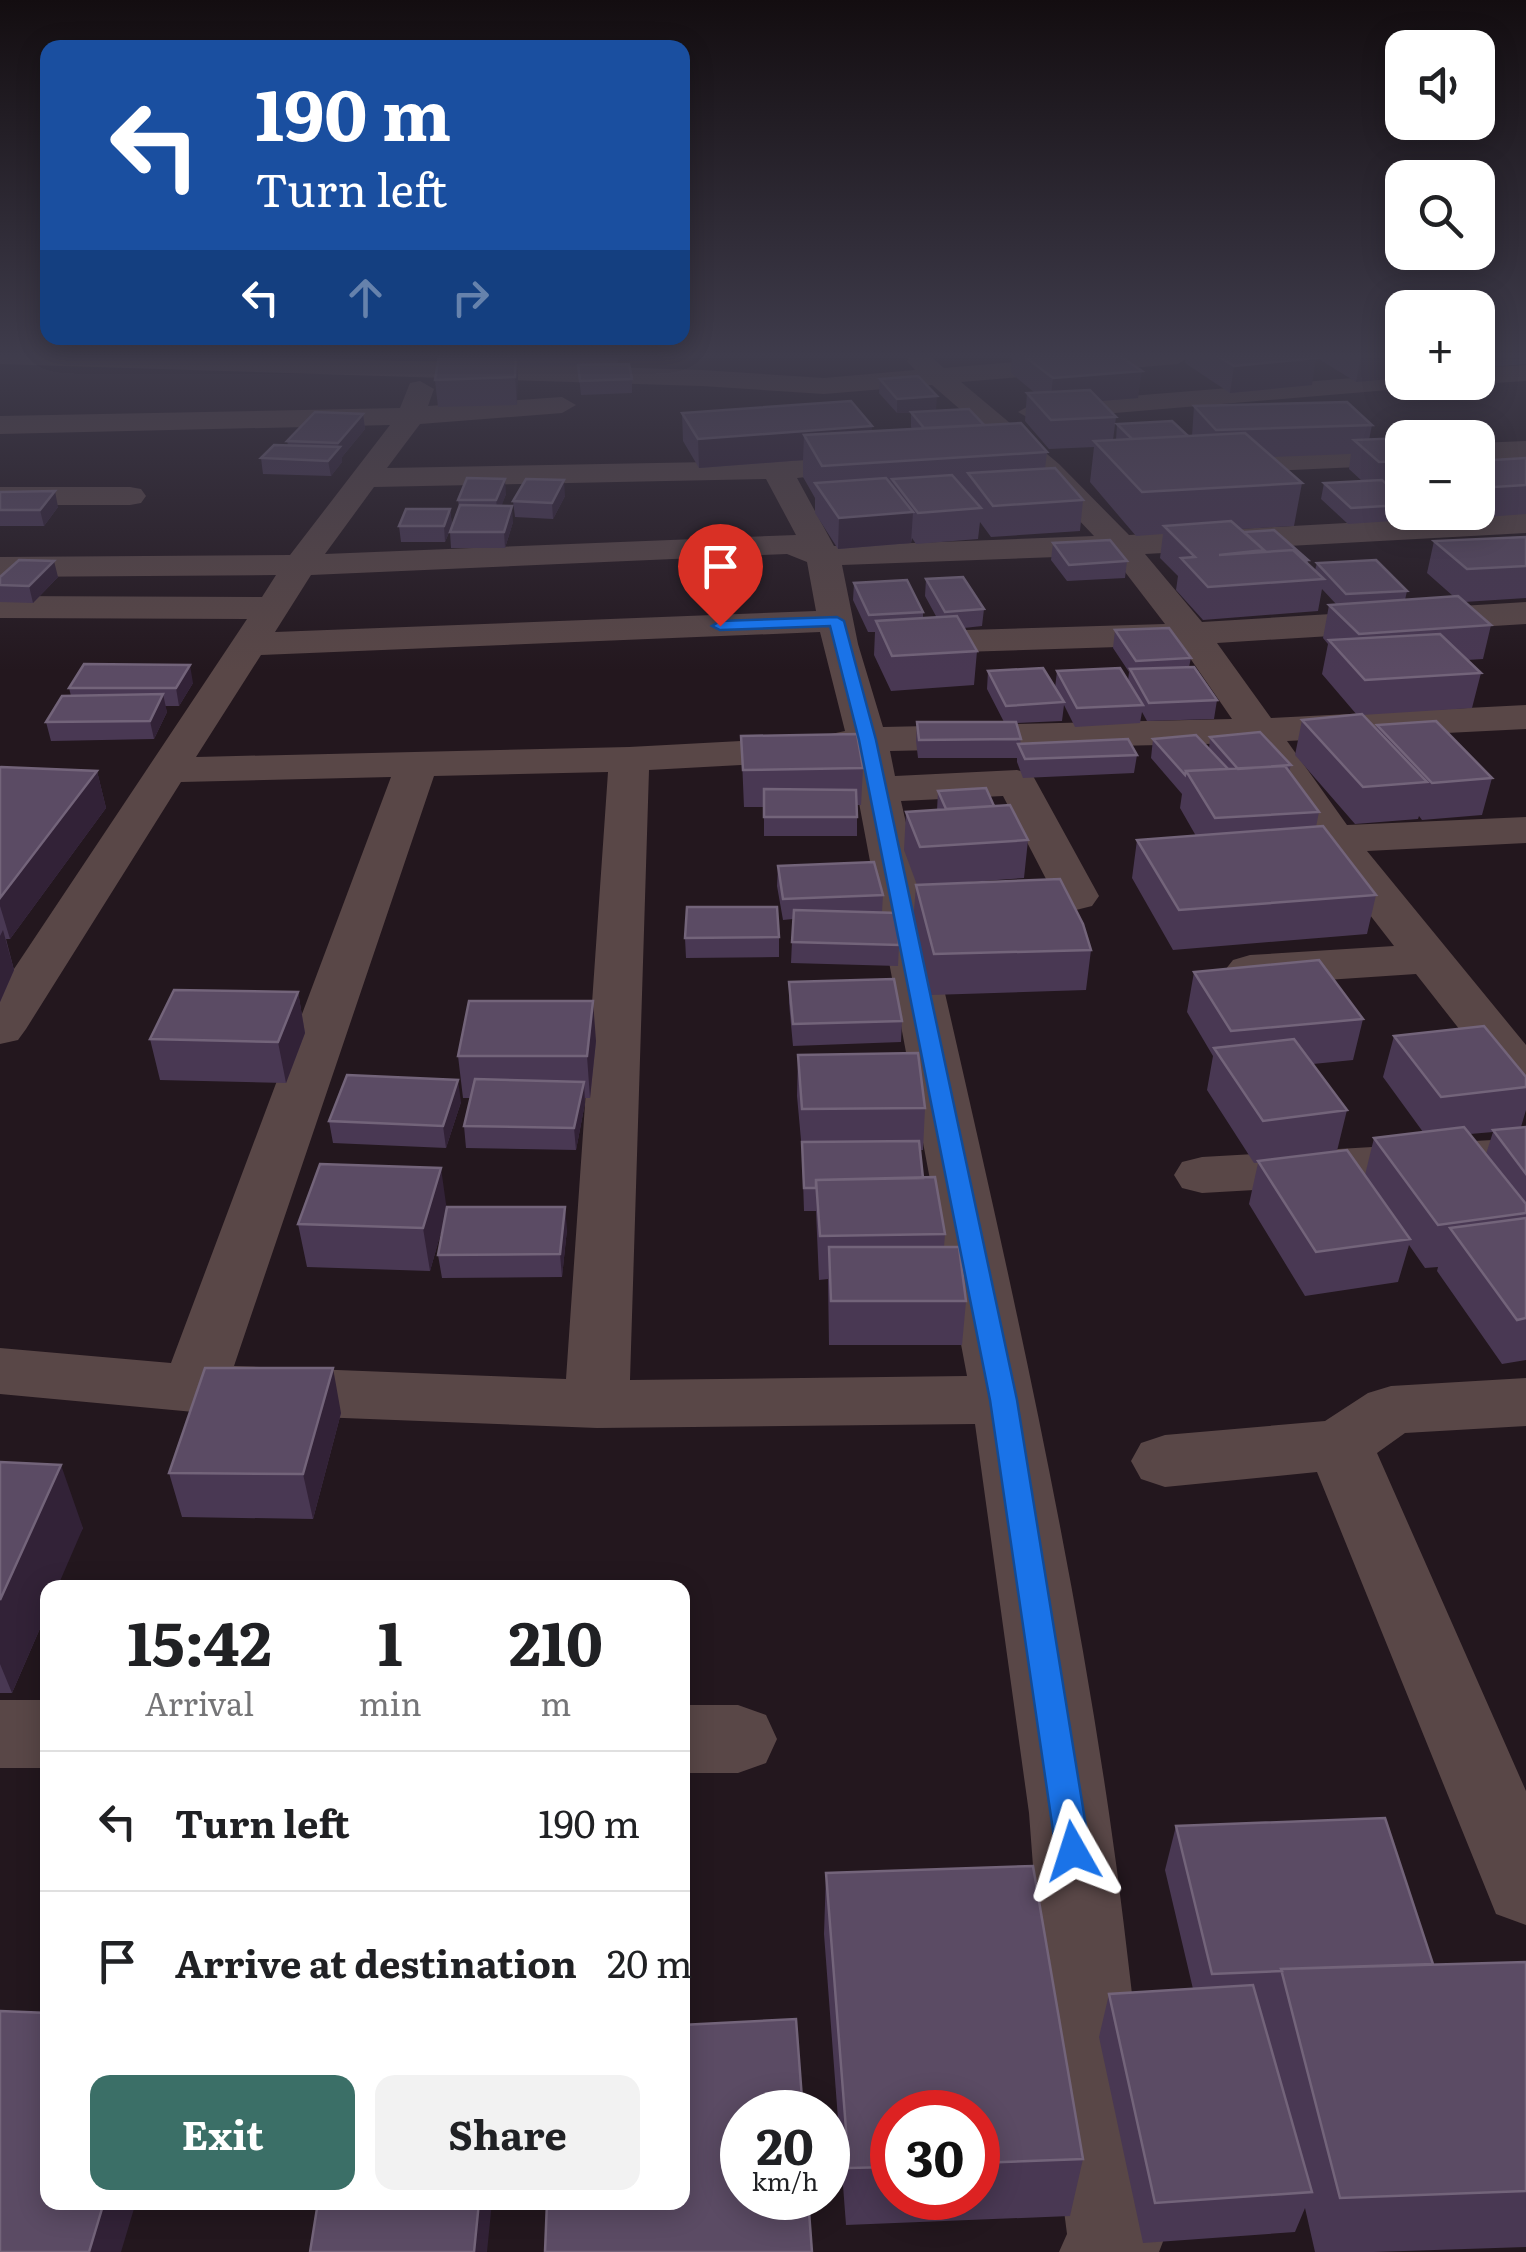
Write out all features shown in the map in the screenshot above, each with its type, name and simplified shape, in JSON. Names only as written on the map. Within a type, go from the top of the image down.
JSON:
[{"type":"street","points":[[0,1029],[300,565],[378,461]]},
{"type":"street","points":[[1035,461],[1121,546],[1192,634],[1334,839],[1526,1079]]},
{"type":"street","points":[[1179,466],[1288,461]]},
{"type":"street","points":[[365,478],[807,470],[838,633],[872,764],[1004,1400],[1069,1813],[1098,2117],[1116,2239],[1108,2252]]},
{"type":"street","points":[[0,496],[130,496]]},
{"type":"street","points":[[0,567],[300,565],[790,544],[823,556],[1121,546],[1526,523]]},
{"type":"street","points":[[7,615],[272,608]]},
{"type":"street","points":[[250,644],[838,633],[1192,634],[1526,613]]},
{"type":"street","points":[[872,764],[1257,731],[1526,718]]},
{"type":"street","points":[[170,770],[630,759],[817,749],[872,764],[1017,784],[1076,896]]},
{"type":"street","points":[[596,1404],[630,759]]},
{"type":"street","points":[[194,1388],[418,764]]},
{"type":"street","points":[[1334,839],[1526,830]]},
{"type":"street","points":[[1210,973],[1432,958]]},
{"type":"street","points":[[1202,1175],[1526,1156]]},
{"type":"street","points":[[0,1371],[194,1388],[596,1404],[1004,1400]]},
{"type":"street","points":[[1165,1461],[1340,1445],[1391,1410],[1526,1402]]},
{"type":"street","points":[[1340,1445],[1506,1797],[1526,1886]]},
{"type":"street","points":[[0,1734],[40,1734]]},
{"type":"building","points":[[819,461],[901,461],[822,466]]},
{"type":"building","points":[[1113,461],[1277,461],[1302,483],[1142,492]]},
{"type":"building","points":[[1495,461],[1526,461],[1526,485],[1495,487]]},
{"type":"building","points":[[1055,468],[1083,500],[993,506],[968,473]]},
{"type":"building","points":[[952,475],[981,508],[918,513],[892,479]]},
{"type":"building","points":[[467,478],[505,479],[496,500],[458,500]]},
{"type":"building","points":[[886,478],[913,512],[839,518],[815,483]]},
{"type":"building","points":[[526,479],[564,480],[552,503],[513,501]]},
{"type":"building","points":[[1382,480],[1385,506],[1351,508],[1324,483]]},
{"type":"building","points":[[55,491],[40,510],[0,510],[0,492]]},
{"type":"building","points":[[460,505],[512,506],[504,532],[450,532]]},
{"type":"building","points":[[406,509],[450,509],[444,526],[399,526]]},
{"type":"building","points":[[1231,521],[1264,550],[1219,555],[1293,550],[1324,579],[1208,587],[1181,558],[1195,557],[1164,526]]},
{"type":"building","points":[[1274,530],[1308,560],[1293,550],[1264,552],[1244,532]]},
{"type":"building","points":[[1526,537],[1526,566],[1467,569],[1434,541]]},
{"type":"building","points":[[1110,540],[1127,561],[1069,565],[1053,543]]},
{"type":"building","points":[[19,560],[54,561],[29,586],[0,585],[0,577]]},
{"type":"building","points":[[1376,560],[1407,591],[1346,594],[1317,563]]},
{"type":"building","points":[[963,577],[984,609],[945,612],[926,579]]},
{"type":"building","points":[[907,580],[923,612],[869,615],[854,583]]},
{"type":"building","points":[[1458,596],[1491,625],[1359,634],[1329,605]]},
{"type":"building","points":[[957,616],[977,651],[892,656],[876,621]]},
{"type":"building","points":[[1169,628],[1191,658],[1136,661],[1115,630]]},
{"type":"building","points":[[1440,634],[1481,673],[1365,680],[1329,640]]},
{"type":"building","points":[[84,664],[190,665],[176,688],[69,688]]},
{"type":"building","points":[[1194,667],[1217,700],[1149,703],[1130,669]]},
{"type":"building","points":[[1043,668],[1064,702],[1006,706],[988,671]]},
{"type":"building","points":[[1120,668],[1143,705],[1077,708],[1057,671]]},
{"type":"building","points":[[163,694],[150,721],[46,722],[62,696]]},
{"type":"building","points":[[1362,714],[1427,782],[1363,787],[1302,720]]},
{"type":"building","points":[[1436,721],[1492,778],[1432,783],[1377,725]]},
{"type":"building","points":[[917,722],[1016,722],[1021,739],[919,740]]},
{"type":"building","points":[[1260,732],[1291,765],[1238,769],[1210,737]]},
{"type":"building","points":[[857,734],[863,768],[743,770],[741,736]]},
{"type":"building","points":[[1196,735],[1228,769],[1186,771],[1185,775],[1153,739]]},
{"type":"building","points":[[1128,739],[1137,755],[1025,759],[1018,744]]},
{"type":"building","points":[[1285,766],[1319,812],[1215,818],[1186,771]]},
{"type":"building","points":[[0,768],[97,771],[0,898]]},
{"type":"building","points":[[986,788],[994,806],[946,809],[938,791]]},
{"type":"building","points":[[764,789],[856,790],[857,817],[764,817]]},
{"type":"building","points":[[1010,805],[1028,840],[920,847],[906,812]]},
{"type":"building","points":[[1323,826],[1376,895],[1179,910],[1137,840]]},
{"type":"building","points":[[874,862],[883,895],[783,899],[778,866]]},
{"type":"building","points":[[1060,879],[1083,924],[1091,950],[934,954],[916,885]]},
{"type":"building","points":[[687,907],[777,907],[779,937],[685,938]]},
{"type":"building","points":[[794,910],[898,913],[899,945],[792,942]]},
{"type":"building","points":[[1319,960],[1363,1019],[1231,1031],[1194,972]]},
{"type":"building","points":[[894,979],[902,1021],[793,1024],[789,982]]},
{"type":"building","points":[[174,990],[298,992],[278,1042],[150,1039]]},
{"type":"building","points":[[469,1001],[593,1001],[587,1056],[458,1056]]},
{"type":"building","points":[[1484,1026],[1526,1077],[1526,1087],[1441,1097],[1394,1036]]},
{"type":"building","points":[[1294,1039],[1347,1110],[1263,1121],[1214,1048]]},
{"type":"building","points":[[918,1053],[925,1108],[802,1109],[798,1055]]},
{"type":"building","points":[[347,1075],[458,1080],[443,1126],[329,1121]]},
{"type":"building","points":[[475,1079],[584,1082],[574,1128],[464,1126]]},
{"type":"building","points":[[1464,1127],[1526,1204],[1526,1213],[1438,1225],[1374,1138]]},
{"type":"building","points":[[1526,1127],[1526,1174],[1493,1130]]},
{"type":"building","points":[[919,1141],[923,1178],[816,1180],[816,1188],[804,1188],[802,1142]]},
{"type":"building","points":[[1347,1150],[1410,1239],[1316,1252],[1258,1161]]},
{"type":"building","points":[[320,1164],[441,1168],[423,1228],[298,1224]]},
{"type":"building","points":[[935,1177],[945,1234],[820,1236],[816,1180]]},
{"type":"building","points":[[447,1207],[565,1207],[560,1254],[438,1255]]},
{"type":"building","points":[[1526,1218],[1526,1318],[1517,1320],[1450,1228]]},
{"type":"building","points":[[829,1247],[959,1247],[966,1301],[831,1301]]},
{"type":"building","points":[[205,1368],[333,1368],[303,1474],[169,1473]]},
{"type":"building","points":[[0,1462],[61,1465],[0,1600]]},
{"type":"building","points":[[1385,1818],[1433,1964],[1212,1974],[1176,1826]]},
{"type":"building","points":[[1033,1866],[1083,2159],[1000,2162],[1000,2090],[870,2090],[870,2168],[850,2168],[850,2090],[843,2090],[826,1873]]},
{"type":"building","points":[[1526,1962],[1526,2191],[1340,2198],[1281,1969]]},
{"type":"building","points":[[1253,1985],[1312,2192],[1155,2203],[1109,1994]]},
{"type":"building","points":[[0,2011],[40,2013],[40,2210],[102,2210],[89,2252],[0,2252]]},
{"type":"building","points":[[796,2019],[801,2090],[720,2090],[720,2220],[810,2220],[812,2252],[545,2252],[547,2210],[690,2210],[690,2025]]},
{"type":"building","points":[[317,2210],[478,2210],[474,2252],[310,2252]]},
{"type":"route","points":[[720,626],[837,621],[867,740],[1004,1400],[1073,1851]]}]
